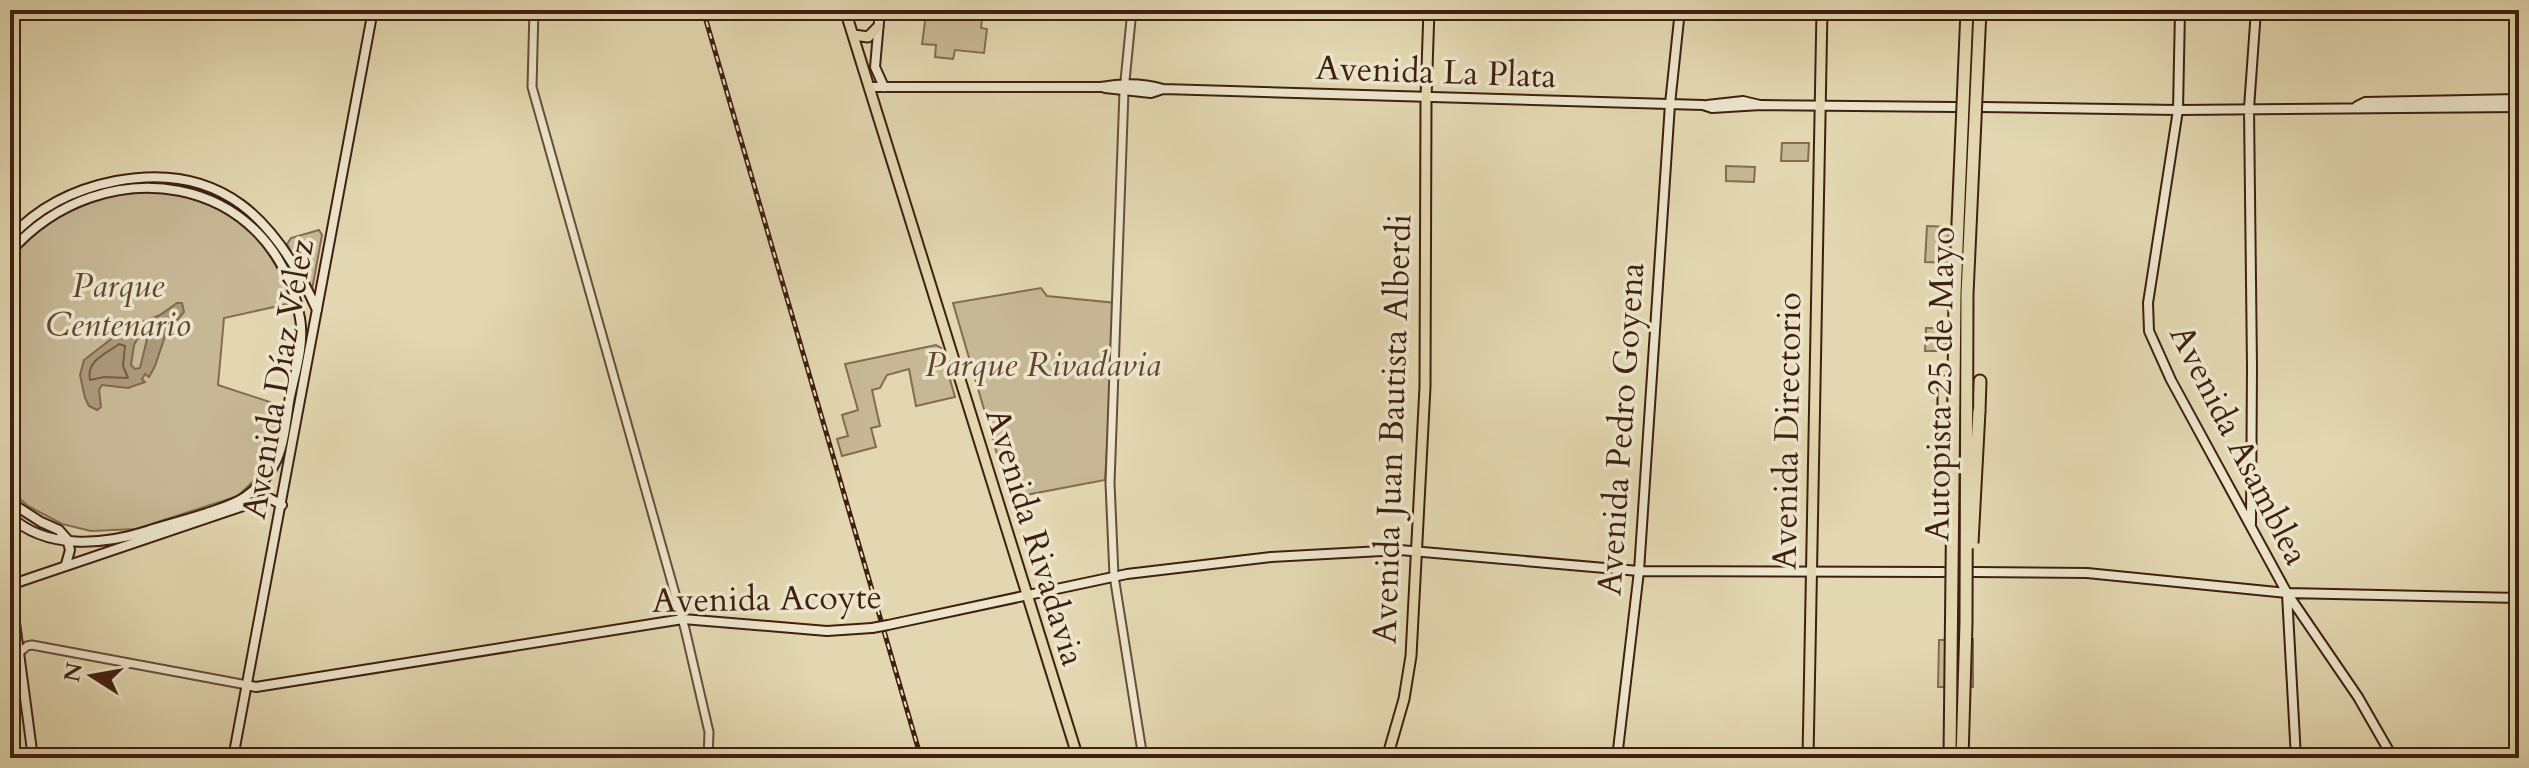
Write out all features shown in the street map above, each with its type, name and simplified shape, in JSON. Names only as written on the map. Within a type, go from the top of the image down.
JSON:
[{"type":"highway","name":"Autopista 25 de Mayo","points":[[1950,758],[1955,294],[1967,10]]},
{"type":"highway","name":"Autopista 25 de Mayo","points":[[1962,758],[1966,623],[1967,294],[1980,10]]},
{"type":"highway","points":[[1966,623],[1975,511],[1980,381]]},
{"type":"highway","points":[[1944,382],[1950,648]]},
{"type":"main road","name":"Avenida Díaz Vélez","points":[[233,758],[373,10]]},
{"type":"main road","name":"Avenida Rivadavia","points":[[845,10],[1078,758]]},
{"type":"main road","points":[[880,10],[875,67],[884,87]]},
{"type":"main road","name":"Avenida Juan Bautista Alberdi","points":[[1387,758],[1404,699],[1411,656],[1425,387],[1429,10]]},
{"type":"main road","name":"Avenida Pedro Goyena","points":[[1617,758],[1639,571],[1670,104],[1680,10]]},
{"type":"main road","name":"Avenida Directorio","points":[[1808,758],[1822,10]]},
{"type":"main road","name":"Avenida Asamblea","points":[[2180,10],[2178,110],[2148,303],[2148,326],[2171,380],[2287,593],[2296,758]]},
{"type":"main road","points":[[2251,525],[2249,108],[2256,10]]},
{"type":"main road","points":[[854,35],[868,37],[878,27]]},
{"type":"main road","name":"Avenida La Plata","points":[[870,87],[1101,87],[1706,105],[1750,101],[1761,105]]},
{"type":"main road","points":[[2357,106],[2365,102],[2519,99]]},
{"type":"main road","points":[[1717,108],[1738,101]]},
{"type":"main road","name":"Avenida La Plata","points":[[1706,105],[1717,108],[1761,105],[1955,107]]},
{"type":"main road","points":[[1982,107],[2178,110],[2357,106],[2365,109],[2519,107]]},
{"type":"main road","points":[[10,238],[44,209],[90,187],[145,177],[193,181],[231,198],[274,234],[317,311]]},
{"type":"main road","points":[[10,252],[56,214],[92,197],[136,187],[192,192],[238,214],[274,252],[293,294],[301,329],[305,337],[311,340]]},
{"type":"main road","name":"Avenida Díaz Vélez","points":[[266,475],[278,460],[301,344],[301,329]]},
{"type":"main road","points":[[283,437],[295,430]]},
{"type":"main road","points":[[12,518],[42,536],[82,542],[129,536],[235,502],[246,496],[266,475],[279,475],[285,486]]},
{"type":"main road","points":[[266,475],[260,489],[268,499],[282,505]]},
{"type":"main road","points":[[33,758],[10,585],[268,499]]},
{"type":"main road","points":[[10,502],[59,530],[67,539],[70,552],[65,565]]},
{"type":"main road","name":"Avenida Acoyte","points":[[247,685],[452,658],[683,619],[827,631],[872,628],[1114,576],[1271,557],[1416,550],[1639,571],[1943,572]]},
{"type":"main road","points":[[1972,572],[2087,573],[2287,593],[2519,598]]},
{"type":"main road","points":[[2287,593],[2358,697],[2393,758]]},
{"type":"main road","points":[[2289,630],[2301,624],[2310,626]]},
{"type":"street","points":[[534,10],[534,92],[683,619],[709,732],[708,758]]},
{"type":"street","points":[[1132,10],[1124,88],[1110,483],[1114,576],[1143,758]]},
{"type":"street","points":[[10,661],[32,645],[247,685]]},
{"type":"green space","points":[[953,10],[983,10],[981,28],[987,29],[984,53],[955,50],[953,59],[935,57],[936,45],[922,44],[926,14],[952,16]]},
{"type":"green space","points":[[1782,143],[1809,143],[1808,161],[1781,161]]},
{"type":"green space","points":[[1726,166],[1755,167],[1754,182],[1726,181]]},
{"type":"green space","name":"Parque Centenario","points":[[172,191],[215,207],[232,217],[262,245],[284,281],[292,303],[224,318],[218,385],[285,407],[276,456],[238,496],[136,529],[91,531],[62,524],[28,506],[10,490],[10,259],[45,225],[82,205],[123,195]]},
{"type":"green space","points":[[1927,226],[1949,227],[1947,263],[1925,262]]},
{"type":"green space","points":[[319,230],[322,235],[310,290],[287,244],[291,238]]},
{"type":"green space","name":"Parque Rivadavia","points":[[1041,288],[1047,296],[1116,303],[1105,480],[1010,498],[953,303]]},
{"type":"green space","points":[[1926,328],[1946,328],[1946,351],[1925,351]]},
{"type":"green space","points":[[936,345],[941,348],[955,397],[916,406],[909,369],[887,375],[880,388],[872,390],[880,426],[871,428],[876,447],[842,456],[837,439],[848,436],[842,415],[858,410],[845,364]]},
{"type":"green space","points":[[1973,639],[1973,687],[1938,687],[1939,640]]},
{"type":"water","points":[[182,303],[184,312],[166,333],[149,377],[145,374],[142,379],[145,382],[128,388],[102,385],[99,390],[101,407],[97,410],[89,406],[80,375],[84,360],[123,330]],"holes":[[[142,330],[149,331],[140,368],[135,369],[131,365],[134,345]]]},
{"type":"railway","points":[[703,10],[921,758]]}]
